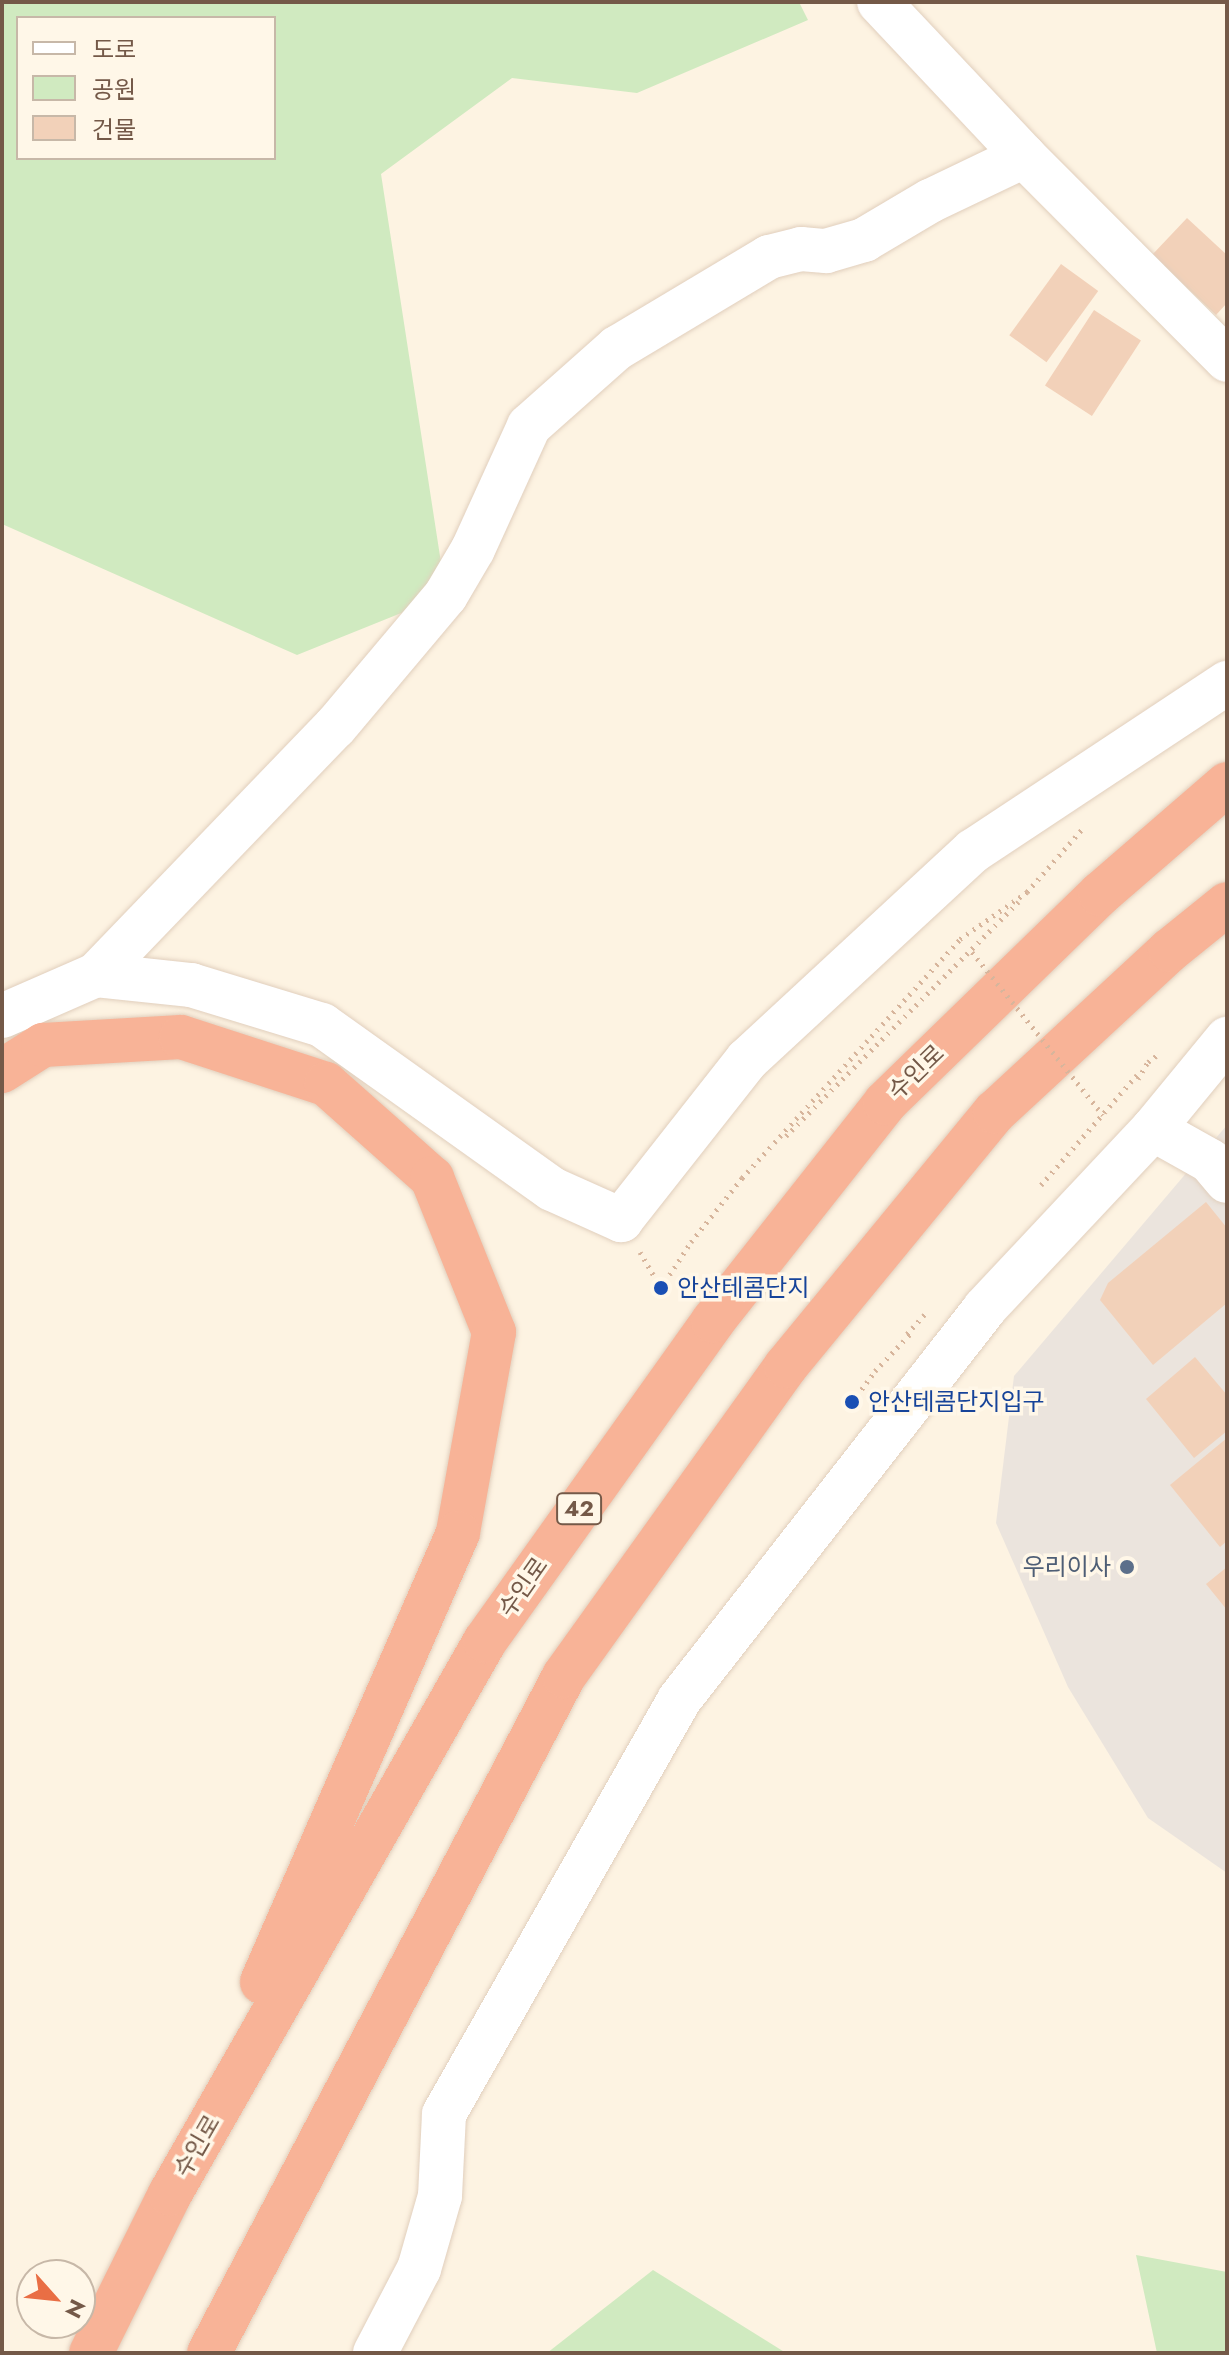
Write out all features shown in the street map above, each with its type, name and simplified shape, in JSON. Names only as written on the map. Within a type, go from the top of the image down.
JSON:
[{"type":"highway","name":"수인로","points":[[91,2353],[170,2194],[485,1641],[713,1321],[885,1103],[1100,894],[1227,784]]},
{"type":"highway","points":[[209,2353],[564,1676],[786,1366],[995,1112],[1170,950],[1227,904]]},
{"type":"highway","points":[[1170,950],[1227,925]]},
{"type":"highway","points":[[2,1071],[43,1045],[181,1037],[326,1084],[432,1178],[494,1332],[458,1533],[170,2194]]},
{"type":"street","points":[[879,2],[1024,156],[1227,360]]},
{"type":"street","points":[[2,1016],[96,975],[335,727],[446,595],[473,549],[529,426],[617,348],[769,257],[801,249],[826,251],[864,240],[930,201],[1024,156]]},
{"type":"street","points":[[96,975],[191,985],[322,1025],[552,1189],[621,1220],[747,1060],[973,851],[1227,683]]},
{"type":"street","points":[[375,2353],[419,2269],[440,2196],[444,2114],[679,1700],[984,1309],[1153,1129],[1227,1039]]},
{"type":"street","points":[[1153,1129],[1210,1161],[1227,1181]]},
{"type":"path","points":[[742,1178],[972,952],[1085,824]]},
{"type":"path","points":[[621,1220],[661,1288],[691,1242],[742,1178],[960,939],[1027,892]]},
{"type":"path","points":[[972,952],[1103,1115],[1148,1062]]},
{"type":"shaded area","points":[[1227,1125],[1227,1873],[1148,1818],[1068,1687],[996,1523],[1014,1376]]},
{"type":"green space","points":[[2,2],[799,2],[808,20],[637,93],[512,78],[381,174],[446,595],[297,655],[2,524]]},
{"type":"green space","points":[[1136,2255],[1227,2272],[1227,2353],[1157,2353]]},
{"type":"green space","points":[[653,2270],[786,2353],[547,2353]]},
{"type":"building","points":[[1187,218],[1227,255],[1227,303],[1216,315],[1152,255]]},
{"type":"building","points":[[1061,264],[1098,291],[1046,362],[1009,335]]},
{"type":"building","points":[[1094,310],[1141,340],[1092,416],[1045,385]]},
{"type":"building","points":[[1206,1202],[1227,1228],[1227,1303],[1153,1365],[1100,1300],[1108,1283]]},
{"type":"building","points":[[1195,1357],[1227,1395],[1227,1431],[1194,1458],[1146,1399]]},
{"type":"building","points":[[1227,1438],[1227,1541],[1220,1547],[1170,1485]]},
{"type":"building","points":[[1227,1567],[1227,1610],[1206,1584]]},
{"type":"place","name":"안산테콤단지","points":[[661,1288]]},
{"type":"place","name":"안산테콤단지입구","points":[[852,1402]]},
{"type":"place","name":"우리이사","points":[[1127,1567]]}]
